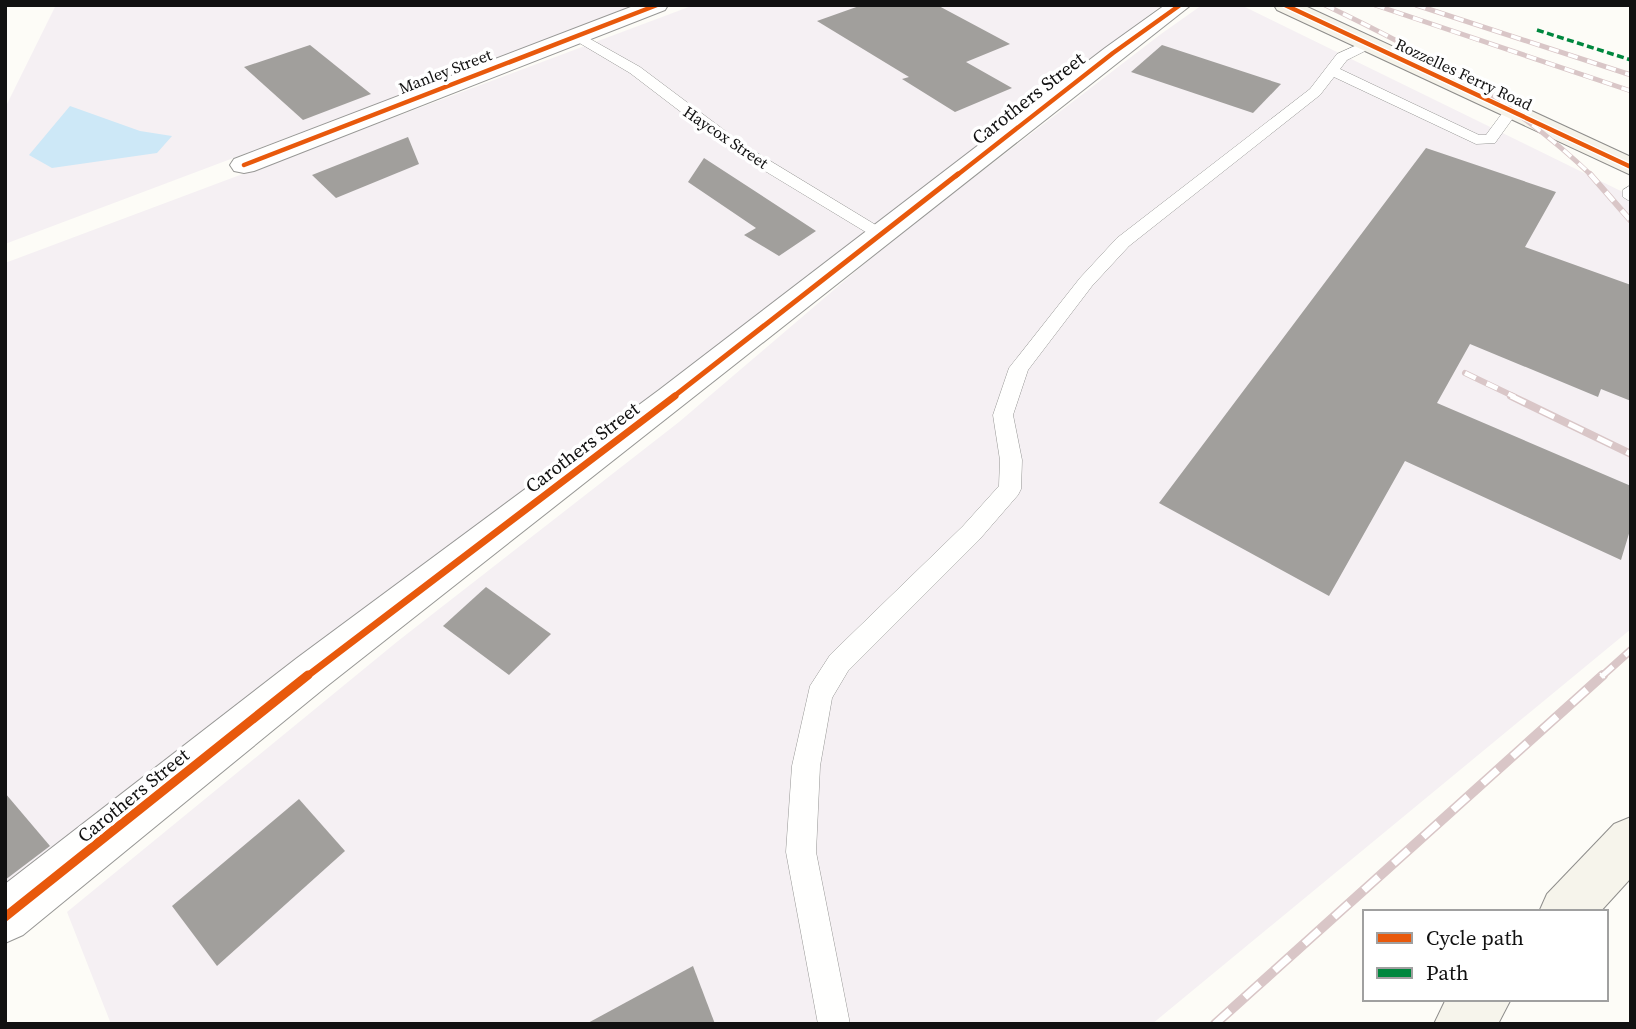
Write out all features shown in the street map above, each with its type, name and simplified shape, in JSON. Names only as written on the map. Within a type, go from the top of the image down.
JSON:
[{"type":"street","name":"Manley Street","points":[[244,164],[657,5]]},
{"type":"street","name":"Carothers Street","points":[[5,917],[312,672],[671,399],[1113,52],[1180,5]]},
{"type":"street","name":"Rozzelles Ferry Road","points":[[1285,5],[1631,167]]},
{"type":"street","points":[[1567,910],[1631,841]]},
{"type":"street","points":[[1461,1024],[1482,1001]]},
{"type":"lane","name":"Haycox Street","points":[[576,35],[635,70],[738,148],[880,233]]},
{"type":"lane","points":[[834,1024],[801,852],[806,766],[820,695],[839,663],[971,533],[1010,489],[1012,460],[1003,415],[1019,368],[1086,282],[1123,242],[1315,92],[1342,57],[1368,44]]},
{"type":"lane","points":[[1332,71],[1476,139],[1490,140],[1511,111]]},
{"type":"lane","points":[[1631,190],[1631,197]]},
{"type":"shaded area","points":[[56,5],[639,5],[5,244],[5,108]]},
{"type":"shaded area","points":[[694,5],[1162,5],[5,892],[5,263]]},
{"type":"shaded area","points":[[1202,5],[1241,5],[1631,196],[1631,629],[1152,1024],[111,1024],[67,912],[398,641],[679,422],[891,241]]},
{"type":"water","points":[[70,106],[140,131],[172,136],[157,153],[52,168],[29,155]]},
{"type":"building","points":[[862,5],[937,5],[1010,44],[966,62],[1012,88],[955,112],[902,79],[909,77],[817,21]]},
{"type":"building","points":[[310,45],[371,94],[303,120],[244,67]]},
{"type":"building","points":[[1162,45],[1281,84],[1253,113],[1131,72]]},
{"type":"building","points":[[408,137],[419,164],[336,198],[312,175]]},
{"type":"building","points":[[1426,148],[1556,192],[1525,247],[1631,285],[1631,401],[1601,389],[1598,397],[1470,344],[1437,403],[1631,486],[1631,527],[1621,560],[1405,461],[1329,596],[1159,503]]},
{"type":"building","points":[[704,158],[816,231],[779,256],[744,235],[756,228],[688,182]]},
{"type":"building","points":[[486,587],[551,634],[509,675],[443,626]]},
{"type":"building","points":[[5,793],[50,846],[5,880]]},
{"type":"building","points":[[299,799],[345,851],[217,966],[172,906]]},
{"type":"building","points":[[693,966],[715,1024],[586,1024]]},
{"type":"railway","points":[[1325,5],[1431,60],[1499,101],[1531,124],[1591,175]]},
{"type":"railway","points":[[1375,5],[1631,91]]},
{"type":"railway","points":[[1416,5],[1631,75]]},
{"type":"railway","points":[[1591,175],[1631,221]]},
{"type":"railway","points":[[1465,373],[1515,397]]},
{"type":"railway","points":[[1511,396],[1631,454]]},
{"type":"railway","points":[[1601,677],[1631,650]]},
{"type":"railway","points":[[1215,1024],[1603,675]]},
{"type":"marked path","points":[[1537,30],[1631,60]]},
{"type":"cycle path","points":[[244,165],[657,5]]},
{"type":"cycle path","points":[[5,917],[312,672],[671,399],[1113,53],[1180,5]]},
{"type":"cycle path","points":[[1285,5],[1631,167]]}]
